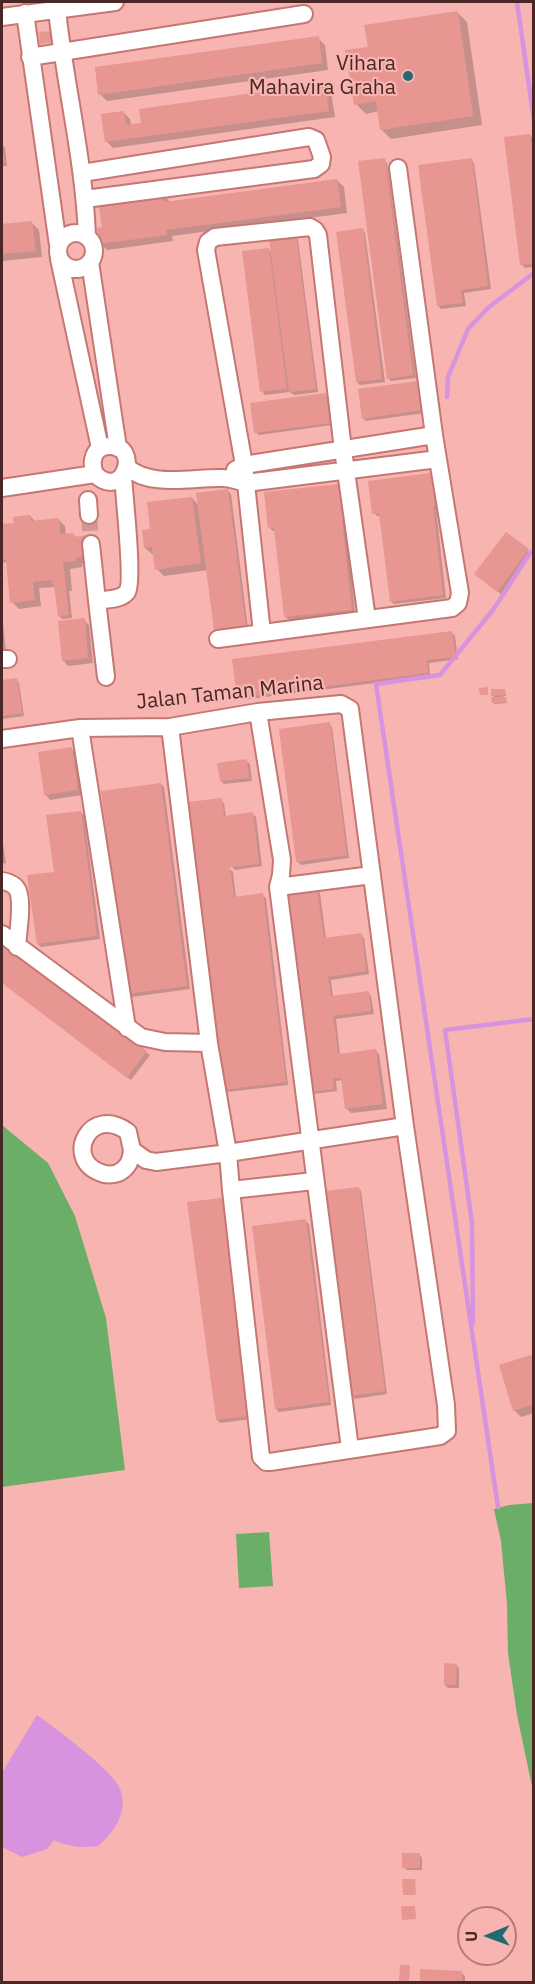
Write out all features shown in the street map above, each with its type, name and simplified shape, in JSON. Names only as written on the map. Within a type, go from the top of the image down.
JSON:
[{"type":"street","points":[[2,17],[115,2]]},
{"type":"street","points":[[57,10],[61,52],[82,172],[87,236],[94,248],[94,255],[85,267],[78,269],[64,265],[59,252],[61,239],[73,232],[87,236]]},
{"type":"street","points":[[25,13],[59,252],[100,448]]},
{"type":"street","points":[[30,57],[304,14]]},
{"type":"street","points":[[82,172],[309,137],[316,140],[322,157],[321,164],[314,168],[85,199]]},
{"type":"street","points":[[218,639],[452,608],[458,603],[460,593],[434,435],[398,168]]},
{"type":"street","points":[[262,633],[244,465],[206,250],[208,242],[215,237],[310,227],[317,232],[343,450],[367,619]]},
{"type":"street","points":[[90,262],[118,448],[127,460],[125,471],[126,532],[130,557],[130,585],[127,592],[121,597],[97,601]]},
{"type":"street","points":[[225,478],[244,465],[434,435]]},
{"type":"street","points":[[118,448],[109,446],[100,448],[93,455],[91,465],[94,474],[108,482],[115,481],[125,471]]},
{"type":"street","points":[[125,471],[155,479],[225,478],[246,483],[438,459]]},
{"type":"street","points":[[2,488],[94,474]]},
{"type":"street","points":[[92,544],[106,677]]},
{"type":"street","name":"Jalan Taman Marina","points":[[2,739],[80,728],[170,727],[258,712],[341,704],[348,707],[351,714],[372,875]]},
{"type":"street","points":[[258,712],[282,860],[282,875],[278,887],[350,1449]]},
{"type":"street","points":[[170,727],[209,1043],[228,1153],[261,1457],[266,1462],[440,1436],[447,1431],[446,1405],[405,1126],[372,875],[278,887]]},
{"type":"street","points":[[80,728],[127,1028]]},
{"type":"street","points":[[2,881],[11,883],[18,890],[17,947]]},
{"type":"street","points":[[2,934],[127,1028],[152,1041],[209,1043]]},
{"type":"street","points":[[132,1150],[146,1160],[156,1162],[405,1126]]},
{"type":"street","points":[[231,1190],[314,1180]]},
{"type":"green space","points":[[2,1125],[48,1163],[75,1216],[106,1318],[125,1470],[2,1487]]},
{"type":"green space","points":[[534,1503],[533,1791],[517,1715],[508,1653],[507,1604],[501,1541],[494,1509]]},
{"type":"green space","points":[[269,1532],[273,1586],[239,1588],[236,1534]]},
{"type":"shaded area","points":[[37,1715],[96,1761],[120,1789],[123,1805],[118,1821],[98,1846],[75,1846],[54,1840],[47,1849],[22,1857],[2,1847],[2,1773]]},
{"type":"building","name":"Vihara Mahavira Graha","points":[[458,11],[473,116],[380,130],[376,101],[354,105],[345,50],[368,47],[364,25]]},
{"type":"building","points":[[54,31],[55,42],[40,44],[39,32]]},
{"type":"building","points":[[319,36],[322,63],[98,95],[95,67]]},
{"type":"building","points":[[325,83],[329,111],[105,142],[101,114],[124,111],[126,125],[141,123],[139,109]]},
{"type":"building","points":[[530,134],[534,157],[534,264],[520,265],[504,137]]},
{"type":"building","points":[[2,147],[5,163],[2,163]]},
{"type":"building","points":[[385,158],[413,375],[387,379],[358,161]]},
{"type":"building","points":[[472,158],[488,286],[461,290],[463,303],[437,306],[418,165]]},
{"type":"building","points":[[337,179],[341,207],[166,230],[167,235],[99,244],[97,228],[102,227],[98,201],[163,193],[164,202]]},
{"type":"building","points":[[32,221],[36,251],[2,254],[2,224]]},
{"type":"building","points":[[363,228],[382,379],[356,382],[336,232]]},
{"type":"building","points":[[296,235],[316,389],[289,392],[269,239]]},
{"type":"building","points":[[269,248],[287,389],[260,392],[242,251]]},
{"type":"building","points":[[418,381],[422,410],[362,419],[358,389]]},
{"type":"building","points":[[326,393],[330,423],[254,433],[250,403]]},
{"type":"building","points":[[431,473],[443,595],[390,602],[379,513],[372,514],[368,481]]},
{"type":"building","points":[[340,484],[352,610],[284,617],[274,528],[268,528],[264,492]]},
{"type":"building","points":[[228,489],[246,626],[214,630],[196,493]]},
{"type":"building","points":[[192,497],[201,563],[155,570],[152,547],[144,548],[142,530],[150,529],[147,502]]},
{"type":"building","points":[[30,515],[31,521],[59,518],[60,534],[73,533],[74,537],[88,535],[91,556],[76,557],[76,561],[63,562],[69,615],[58,616],[52,580],[33,582],[35,600],[10,603],[6,560],[2,560],[2,524],[14,523],[13,517]]},
{"type":"building","points":[[506,532],[529,549],[497,592],[474,574]]},
{"type":"building","points":[[85,618],[88,658],[62,661],[58,621]]},
{"type":"building","points":[[452,631],[456,657],[427,660],[428,673],[237,698],[232,659]]},
{"type":"building","points":[[17,678],[22,713],[2,716],[2,680]]},
{"type":"building","points":[[488,687],[488,695],[480,695],[479,688]]},
{"type":"building","points":[[491,689],[505,689],[505,695],[491,696]]},
{"type":"building","points":[[491,697],[506,697],[507,702],[492,703]]},
{"type":"building","points":[[330,722],[347,855],[296,862],[279,729]]},
{"type":"building","points":[[72,747],[78,790],[44,795],[38,752]]},
{"type":"building","points":[[247,759],[249,778],[220,781],[217,763]]},
{"type":"building","points":[[161,783],[187,986],[127,994],[101,791]]},
{"type":"building","points":[[222,798],[224,816],[253,812],[259,864],[230,867],[234,897],[263,893],[286,1082],[223,1090],[188,802]]},
{"type":"building","points":[[81,811],[97,936],[37,944],[27,875],[54,872],[46,815]]},
{"type":"building","points":[[317,889],[324,938],[362,933],[366,971],[328,977],[331,996],[369,991],[371,1011],[333,1016],[338,1054],[376,1049],[383,1104],[345,1109],[341,1078],[333,1078],[334,1089],[309,1092],[284,893]]},
{"type":"building","points":[[2,941],[147,1051],[127,1078],[2,983]]},
{"type":"building","points":[[359,1187],[385,1391],[350,1396],[324,1191]]},
{"type":"building","points":[[222,1198],[250,1416],[216,1420],[187,1202]]},
{"type":"building","points":[[306,1219],[329,1402],[275,1409],[252,1226]]},
{"type":"building","points":[[534,1354],[534,1404],[513,1411],[499,1365]]},
{"type":"building","points":[[444,1663],[457,1664],[456,1685],[444,1685]]},
{"type":"building","points":[[402,1853],[420,1853],[420,1868],[402,1868]]},
{"type":"building","points":[[402,1879],[415,1879],[416,1895],[403,1895]]},
{"type":"building","points":[[401,1906],[415,1906],[416,1919],[402,1920]]},
{"type":"building","points":[[400,1965],[410,1965],[409,1982],[399,1982]]},
{"type":"building","points":[[420,1969],[462,1971],[462,1982],[420,1982]]},
{"type":"waterway","points":[[517,2],[534,121]]},
{"type":"waterway","points":[[447,397],[448,377],[468,329],[489,307],[534,273]]},
{"type":"waterway","points":[[498,1507],[376,684],[440,675],[493,610],[530,553],[534,551]]},
{"type":"waterway","points":[[473,1323],[472,1223],[445,1030],[534,1019]]},
{"type":"tunnel","points":[[89,515],[91,544]]},
{"type":"place","name":"Vihara Mahavira Graha","points":[[408,76]]}]
